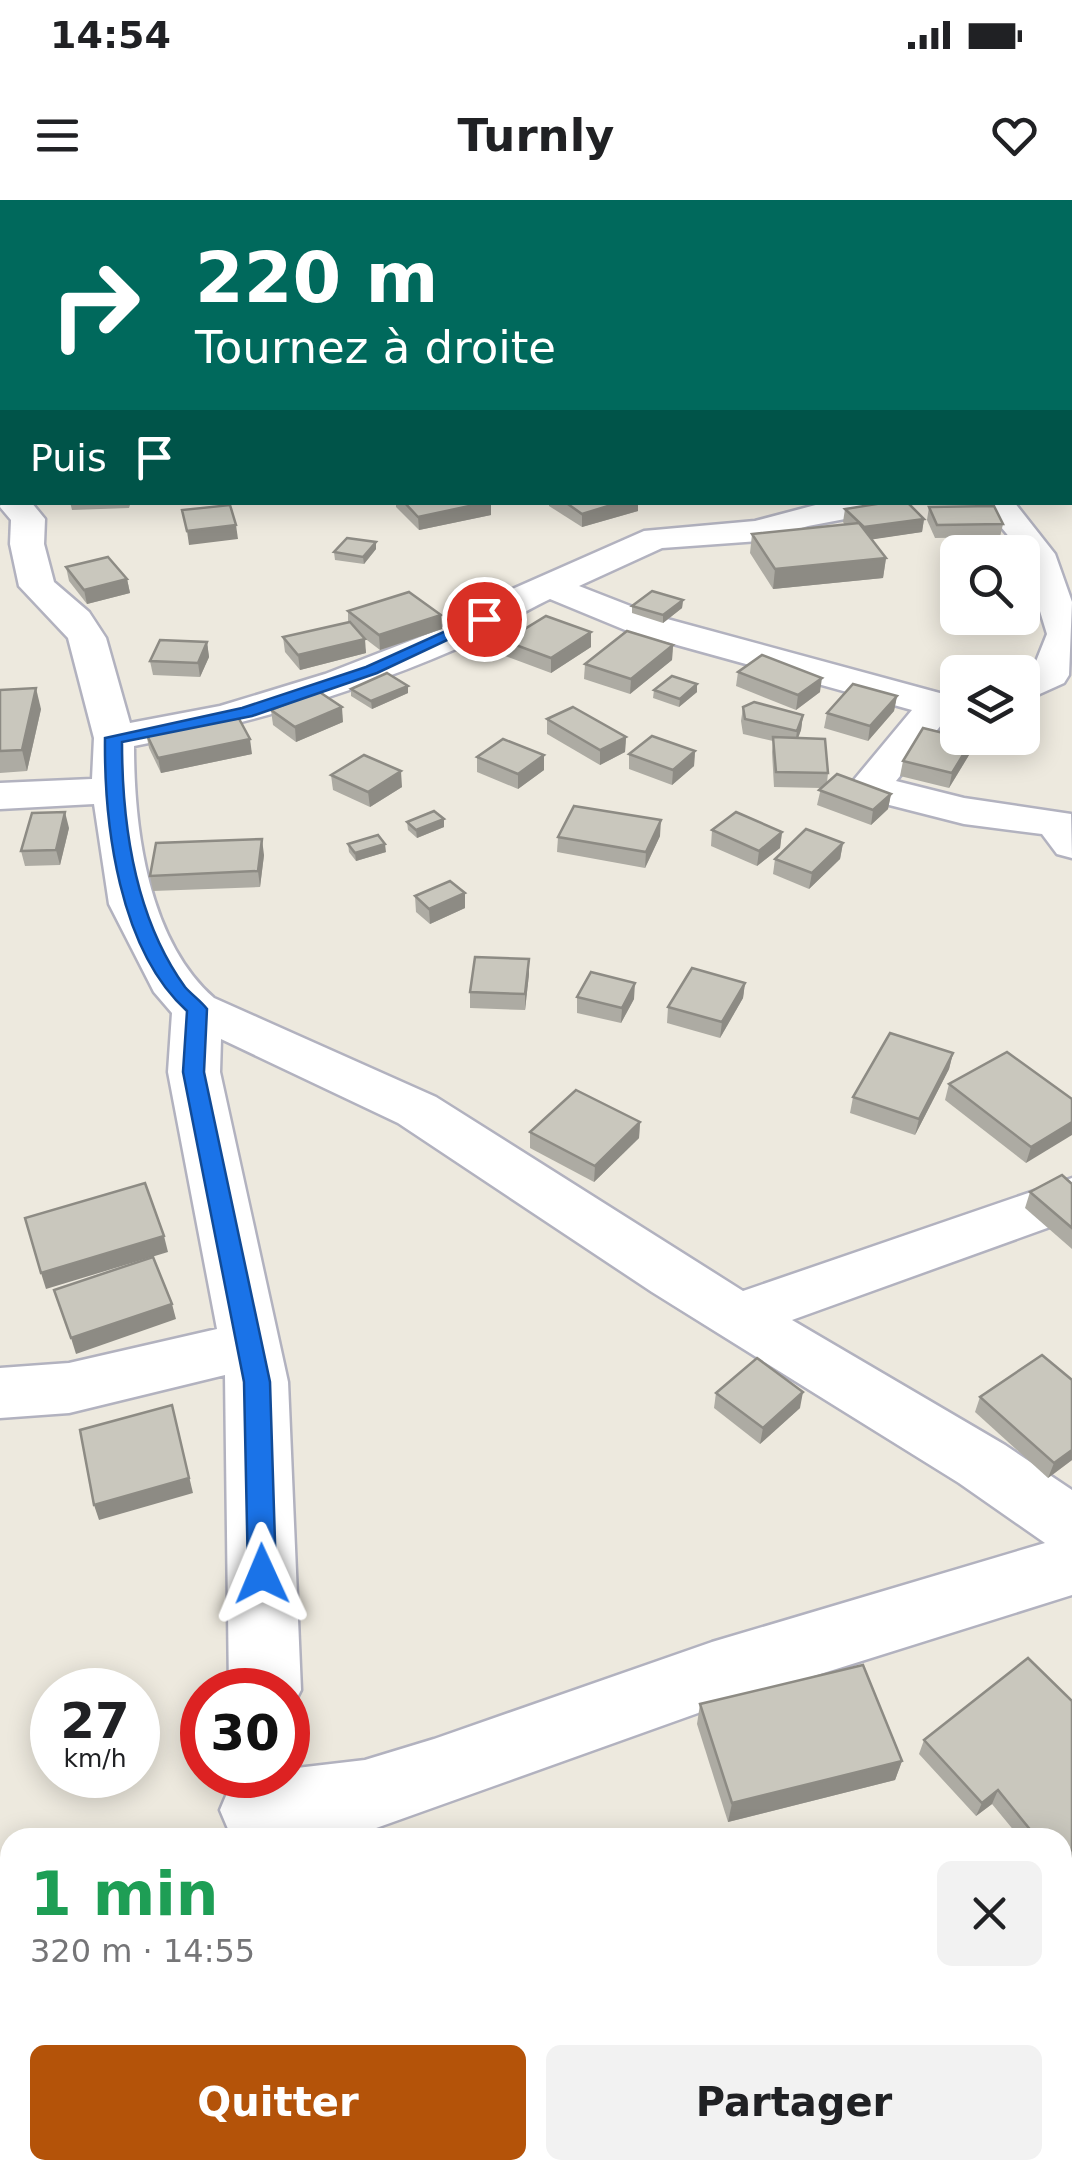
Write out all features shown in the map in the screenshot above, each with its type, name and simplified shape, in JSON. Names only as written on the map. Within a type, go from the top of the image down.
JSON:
[{"type":"street","points":[[16,505],[28,519],[26,544],[36,586],[76,620],[87,638],[114,765],[132,904],[178,992],[197,1009],[417,1110],[738,1316],[982,1464],[1072,1526]]},
{"type":"street","points":[[0,796],[114,765],[227,717],[339,682],[446,640],[549,586],[656,538],[758,532],[800,510],[854,505]]},
{"type":"street","points":[[998,505],[1038,554],[1065,634],[1050,676],[1040,681]]},
{"type":"street","points":[[549,586],[643,624],[940,705]]},
{"type":"street","points":[[940,715],[869,787],[964,811],[1056,823],[1072,845]]},
{"type":"street","points":[[197,1009],[194,1072],[257,1382],[264,1668]]},
{"type":"street","points":[[738,1316],[1072,1198]]},
{"type":"street","points":[[0,1393],[69,1388],[251,1345]]},
{"type":"street","points":[[258,1808],[365,1796],[434,1776],[712,1675],[1072,1565]]},
{"type":"building","points":[[230,505],[236,525],[187,531],[182,510]]},
{"type":"building","points":[[407,505],[474,505],[418,517]]},
{"type":"building","points":[[569,505],[611,505],[582,514]]},
{"type":"building","points":[[910,505],[924,519],[864,527],[845,509]]},
{"type":"building","points":[[994,506],[1003,524],[937,525],[929,507]]},
{"type":"building","points":[[859,523],[886,558],[775,569],[752,534]]},
{"type":"building","points":[[347,538],[376,542],[363,557],[334,552]]},
{"type":"building","points":[[108,557],[127,579],[84,590],[66,567]]},
{"type":"building","points":[[652,591],[683,600],[663,615],[632,606]]},
{"type":"building","points":[[409,592],[441,615],[379,635],[348,611]]},
{"type":"building","points":[[546,616],[591,632],[551,658],[505,641]]},
{"type":"building","points":[[350,622],[365,639],[298,655],[283,637]]},
{"type":"building","points":[[627,631],[673,645],[631,679],[585,664]]},
{"type":"building","points":[[160,640],[207,642],[198,663],[150,661]]},
{"type":"building","points":[[762,655],[822,678],[798,695],[738,672]]},
{"type":"building","points":[[387,673],[408,686],[371,701],[351,689]]},
{"type":"building","points":[[672,676],[697,684],[680,699],[654,690]]},
{"type":"building","points":[[853,684],[897,696],[870,726],[827,713]]},
{"type":"building","points":[[36,688],[22,750],[0,751],[0,690]]},
{"type":"building","points":[[318,691],[342,707],[295,727],[271,710]]},
{"type":"building","points":[[754,702],[803,715],[797,731],[745,719],[743,707]]},
{"type":"building","points":[[573,707],[626,737],[600,750],[547,719]]},
{"type":"building","points":[[237,715],[250,739],[158,758],[146,733]]},
{"type":"building","points":[[923,728],[940,732],[940,755],[963,755],[952,773],[903,761]]},
{"type":"building","points":[[652,736],[695,751],[673,770],[629,754]]},
{"type":"building","points":[[773,737],[825,739],[828,773],[776,772]]},
{"type":"building","points":[[503,739],[544,755],[518,774],[477,757]]},
{"type":"building","points":[[364,755],[401,771],[368,792],[331,775]]},
{"type":"building","points":[[837,774],[891,794],[873,810],[819,790]]},
{"type":"building","points":[[574,806],[661,820],[646,852],[558,837]]},
{"type":"building","points":[[434,811],[444,819],[416,830],[407,822]]},
{"type":"building","points":[[65,812],[56,850],[21,851],[32,813]]},
{"type":"building","points":[[736,812],[782,832],[759,851],[712,830]]},
{"type":"building","points":[[806,829],[843,843],[812,873],[775,859]]},
{"type":"building","points":[[378,835],[385,844],[355,853],[348,844]]},
{"type":"building","points":[[262,839],[258,871],[150,876],[156,843]]},
{"type":"building","points":[[450,881],[465,893],[429,909],[415,896]]},
{"type":"building","points":[[475,957],[529,959],[525,994],[470,992]]},
{"type":"building","points":[[692,968],[745,983],[722,1022],[668,1007]]},
{"type":"building","points":[[591,972],[635,983],[622,1008],[577,997]]},
{"type":"building","points":[[890,1033],[953,1053],[919,1119],[853,1097]]},
{"type":"building","points":[[1007,1052],[1072,1099],[1072,1122],[1031,1147],[949,1084]]},
{"type":"building","points":[[576,1090],[640,1122],[595,1166],[530,1132]]},
{"type":"building","points":[[1062,1175],[1072,1184],[1072,1228],[1030,1192]]},
{"type":"building","points":[[145,1183],[164,1236],[41,1273],[25,1218]]},
{"type":"building","points":[[153,1257],[172,1304],[71,1338],[54,1290]]},
{"type":"building","points":[[1042,1355],[1072,1380],[1072,1450],[1054,1463],[980,1397]]},
{"type":"building","points":[[757,1358],[803,1392],[763,1428],[716,1393]]},
{"type":"building","points":[[172,1405],[189,1478],[94,1505],[80,1430]]},
{"type":"building","points":[[1028,1658],[1072,1701],[1072,1828],[1029,1828],[998,1790],[982,1803],[924,1740]]},
{"type":"building","points":[[863,1665],[902,1761],[732,1803],[700,1704]]},
{"type":"route","points":[[262,1574],[257,1382],[241,1287],[194,1072],[197,1009],[178,992],[132,904],[113,791],[114,738],[246,712],[372,670],[446,640],[484,619]]}]
